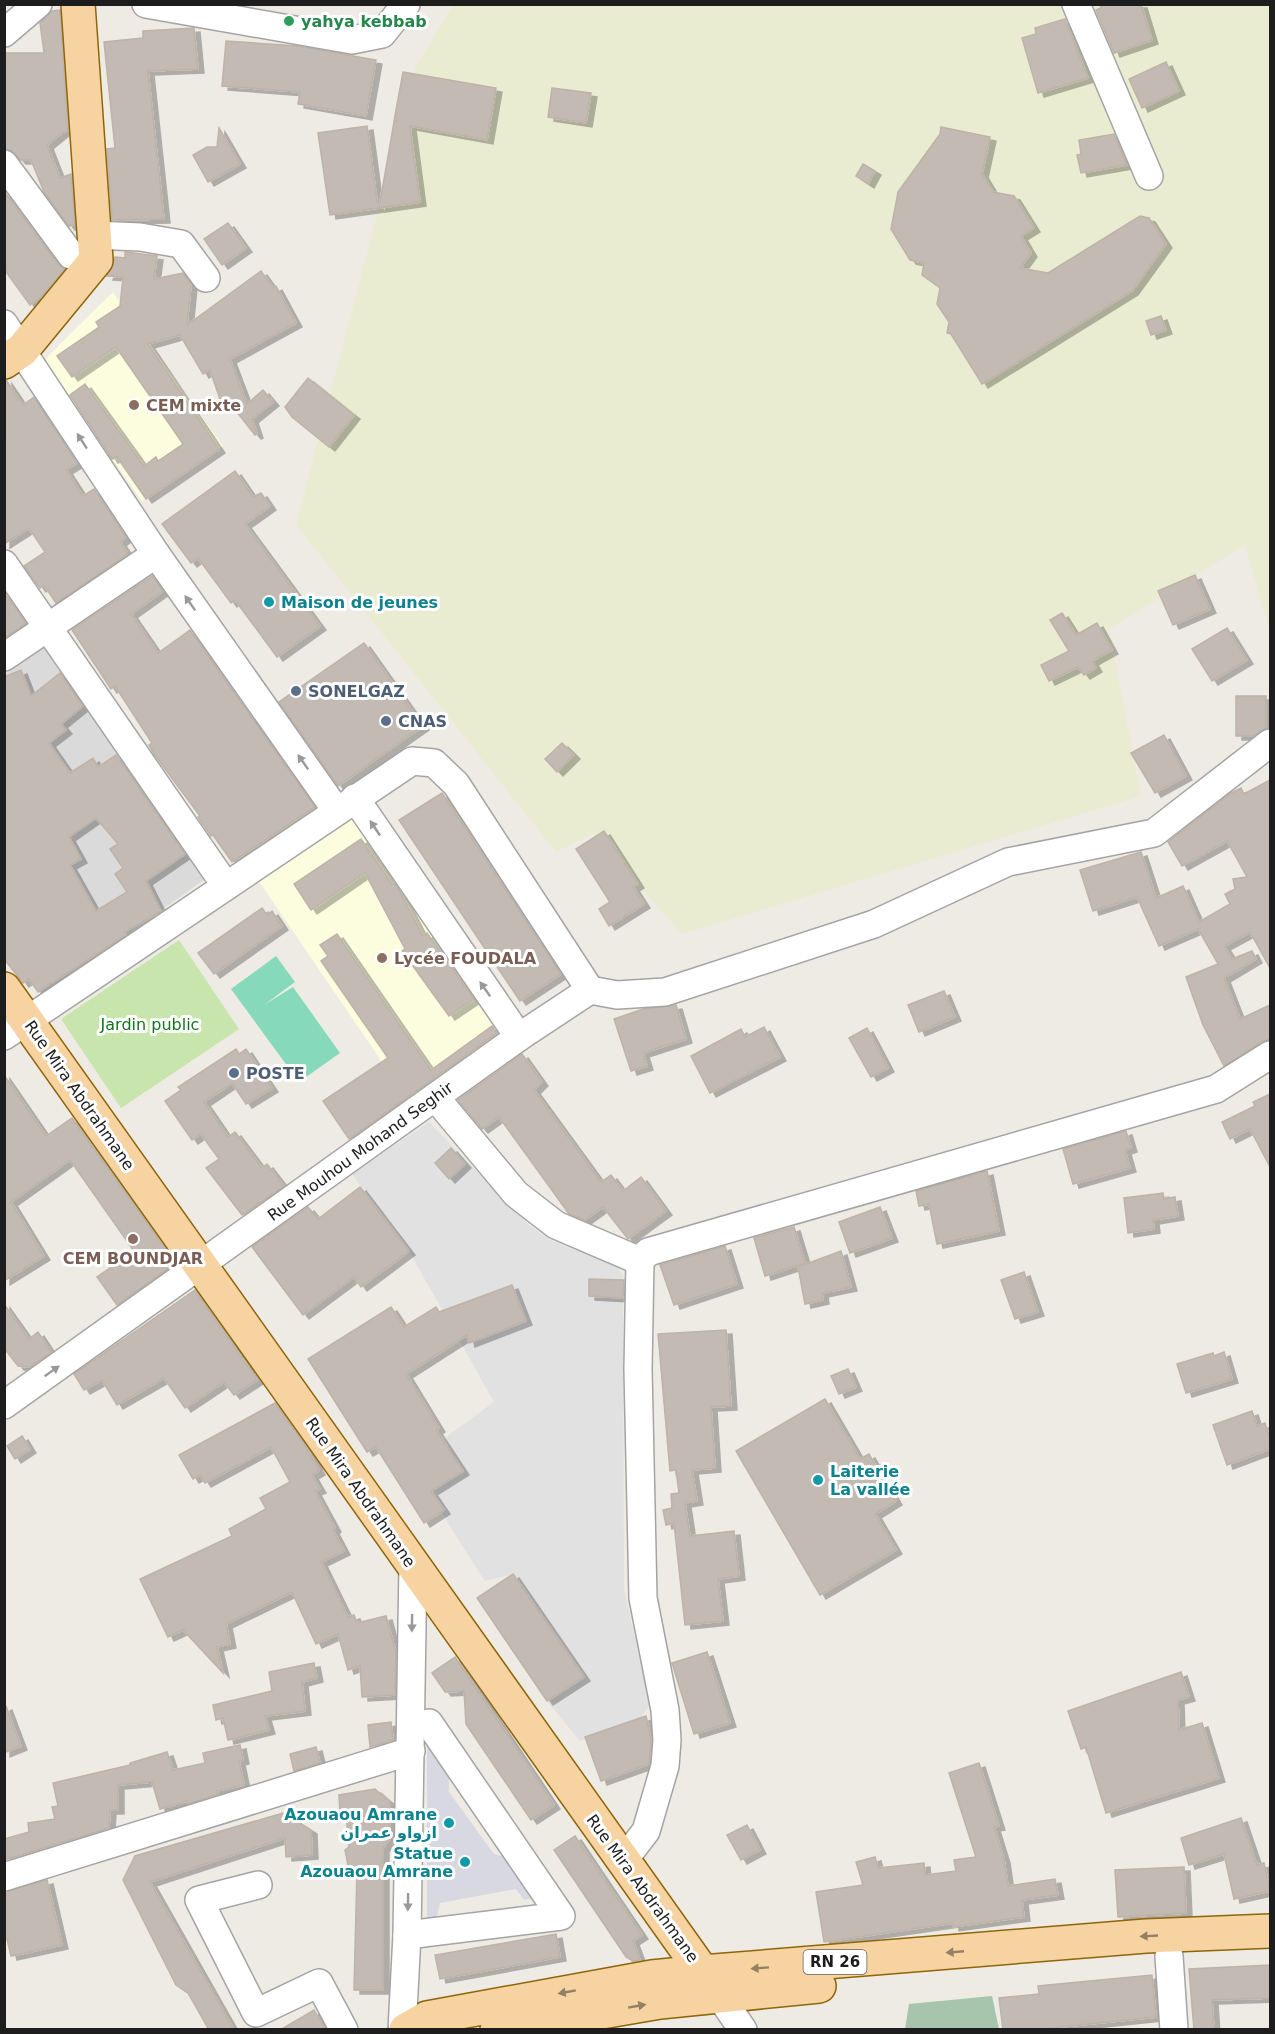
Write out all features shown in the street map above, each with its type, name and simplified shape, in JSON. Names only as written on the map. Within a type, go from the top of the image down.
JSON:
[{"type":"main road","points":[[10,345],[94,248],[78,4]]},
{"type":"main road","name":"Rue Mira Abdrahmane","points":[[4,989],[16,1028],[201,1266],[710,1983]]},
{"type":"main road","name":"RN 26","points":[[497,2030],[710,1983],[1146,1936],[1270,1933]]},
{"type":"main road","name":"RN 26","points":[[404,2030],[427,2018],[652,1977],[710,1983],[1169,1956],[1270,1933]]},
{"type":"street","points":[[4,33],[38,4]]},
{"type":"street","points":[[146,4],[352,40],[382,34],[406,4]]},
{"type":"street","points":[[1076,4],[1149,176]]},
{"type":"street","points":[[4,164],[72,255],[140,237],[181,243],[206,278]]},
{"type":"street","points":[[10,345],[156,554],[519,1037]]},
{"type":"street","points":[[4,657],[156,554]]},
{"type":"street","points":[[4,564],[226,886]]},
{"type":"street","points":[[16,1028],[412,761],[434,763],[456,784],[590,990],[617,995],[665,992],[874,924],[1008,862],[1154,833],[1270,743]]},
{"type":"street","name":"Rue Mouhou Mohand Seghir","points":[[8,1396],[201,1266],[519,1037],[590,990]]},
{"type":"street","points":[[623,1861],[646,1831],[665,1766],[667,1740],[665,1710],[643,1598],[638,1369],[640,1261],[648,1251],[1216,1089],[1270,1055]]},
{"type":"street","points":[[435,1097],[516,1194],[556,1225],[640,1261]]},
{"type":"street","points":[[404,2030],[413,1564]]},
{"type":"street","points":[[407,1935],[561,1916],[429,1723]]},
{"type":"street","points":[[4,1877],[411,1751]]},
{"type":"street","points":[[258,1885],[199,1900],[256,2013],[319,1983],[344,2030]]},
{"type":"street","points":[[1169,1956],[1174,2030]]},
{"type":"street","points":[[710,1983],[743,2030]]},
{"type":"shaded area","points":[[453,5],[1270,5],[1270,632],[1245,545],[1109,629],[1141,796],[682,934],[592,834],[556,852],[296,525],[416,66]]},
{"type":"shaded area","name":"CEM mixte","points":[[113,292],[223,446],[142,501],[45,365],[48,356]]},
{"type":"shaded area","points":[[47,645],[211,875],[41,995],[5,943],[4,675]]},
{"type":"shaded area","name":"Lycée FOUDALA","points":[[350,813],[508,1035],[412,1106],[258,880]]},
{"type":"shaded area","points":[[429,1122],[529,1225],[552,1241],[616,1266],[623,1275],[624,1590],[650,1704],[641,1718],[580,1741],[547,1701],[583,1677],[513,1574],[485,1581],[447,1522],[432,1492],[456,1474],[446,1437],[494,1402],[409,1251],[352,1174]]},
{"type":"shaded area","name":"Azouaou Amrane ازواو عمران","points":[[427,1737],[449,1769],[449,1792],[494,1854],[511,1859],[532,1898],[524,1900],[516,1889],[440,1903],[436,1921],[427,1919]]},
{"type":"shaded area","points":[[992,1996],[999,2029],[905,2029],[909,2004]]},
{"type":"green space","name":"Jardin public","points":[[179,940],[239,1029],[121,1108],[61,1019]]},
{"type":"green space","points":[[276,956],[295,982],[264,1005],[293,987],[340,1053],[299,1082],[231,989]]},
{"type":"building","points":[[1100,4],[1141,4],[1152,40],[1114,53],[1096,10],[1101,8]]},
{"type":"building","points":[[60,10],[68,131],[63,132],[47,145],[60,178],[71,174],[75,224],[69,226],[44,192],[31,160],[20,160],[11,150],[4,149],[4,53],[44,53],[40,23],[52,11]]},
{"type":"building","points":[[1065,19],[1088,78],[1038,93],[1022,38],[1036,34],[1035,28]]},
{"type":"building","points":[[194,28],[198,69],[148,71],[164,219],[112,220],[107,149],[115,148],[104,42],[143,38],[143,31]]},
{"type":"building","points":[[226,41],[298,46],[376,60],[366,116],[298,104],[300,92],[222,86]]},
{"type":"building","points":[[1166,62],[1179,91],[1142,108],[1129,79]]},
{"type":"building","points":[[403,72],[496,88],[487,140],[410,126],[420,202],[379,208],[394,122],[398,121],[394,121]]},
{"type":"building","points":[[552,88],[591,93],[586,123],[548,117]]},
{"type":"building","points":[[367,126],[378,208],[330,215],[318,133]]},
{"type":"building","points":[[941,127],[990,137],[982,174],[993,192],[1014,196],[1034,228],[1021,236],[1031,253],[1020,268],[1048,273],[1140,216],[1149,218],[1166,244],[1132,291],[982,384],[951,334],[947,333],[949,322],[937,304],[940,288],[922,275],[924,263],[910,260],[891,229],[898,192],[940,134]]},
{"type":"building","points":[[219,128],[240,164],[208,182],[193,155],[207,147],[217,147]]},
{"type":"building","points":[[1114,134],[1127,165],[1081,173],[1077,155],[1081,154],[1079,140]]},
{"type":"building","points":[[863,164],[875,171],[868,184],[856,176]]},
{"type":"building","points":[[4,191],[58,264],[65,269],[42,296],[30,305],[4,269]]},
{"type":"building","points":[[228,223],[246,248],[222,265],[204,239]]},
{"type":"building","points":[[125,252],[157,256],[154,279],[183,273],[191,284],[187,325],[261,271],[273,288],[276,286],[296,323],[230,359],[247,404],[263,390],[273,402],[252,419],[257,434],[255,435],[229,402],[222,405],[210,370],[203,374],[180,335],[148,344],[219,449],[146,499],[117,457],[112,459],[70,395],[85,384],[144,466],[156,457],[158,461],[183,444],[116,347],[72,377],[57,356],[99,327],[96,322],[120,306],[123,277],[107,276],[115,257],[125,258]]},
{"type":"building","points":[[1161,316],[1166,330],[1151,335],[1146,321]]},
{"type":"building","points":[[308,378],[354,415],[329,447],[292,417],[285,407]]},
{"type":"building","points":[[6,380],[23,405],[34,397],[77,463],[66,470],[83,496],[94,489],[126,537],[120,542],[128,554],[56,603],[44,585],[40,588],[24,566],[45,552],[29,528],[4,544]]},
{"type":"building","points":[[235,471],[253,497],[261,493],[270,506],[245,524],[320,626],[277,657],[235,600],[231,603],[198,558],[191,563],[162,524]]},
{"type":"building","points":[[1195,575],[1210,609],[1173,625],[1158,591]]},
{"type":"building","points":[[152,576],[163,591],[131,614],[158,653],[190,630],[315,807],[232,862],[213,835],[211,836],[198,817],[200,816],[154,754],[149,745],[152,743],[115,686],[111,689],[72,630]]},
{"type":"building","points":[[4,592],[26,623],[4,638]]},
{"type":"building","points":[[1062,613],[1076,635],[1097,623],[1112,650],[1092,661],[1096,668],[1084,675],[1078,667],[1049,681],[1041,665],[1069,651],[1050,620]]},
{"type":"building","points":[[1227,628],[1247,660],[1212,681],[1192,649]]},
{"type":"building","points":[[364,643],[423,726],[338,786],[279,702]]},
{"type":"building","points":[[21,670],[31,696],[60,673],[83,706],[61,724],[66,730],[49,743],[70,773],[93,758],[98,767],[116,755],[185,854],[146,881],[161,911],[125,932],[126,935],[38,992],[29,979],[23,983],[4,959],[4,677]],"holes":[[[96,818],[118,844],[110,849],[123,868],[115,874],[127,892],[96,911],[70,865],[81,859],[69,837]]]},
{"type":"building","points":[[1236,696],[1266,696],[1266,728],[1253,736],[1236,736]]},
{"type":"building","points":[[1164,735],[1186,776],[1155,793],[1131,753]]},
{"type":"building","points":[[562,743],[574,755],[557,772],[545,759]]},
{"type":"building","points":[[1270,780],[1270,968],[1250,932],[1224,946],[1232,959],[1252,951],[1256,959],[1224,978],[1240,1019],[1270,1005],[1270,1039],[1224,1066],[1203,1025],[1186,977],[1218,964],[1198,929],[1159,946],[1137,897],[1093,911],[1080,870],[1141,852],[1156,898],[1183,886],[1199,922],[1230,904],[1225,894],[1235,889],[1233,879],[1247,877],[1227,841],[1182,866],[1168,842],[1231,793],[1241,788],[1244,794]]},
{"type":"building","points":[[442,793],[561,974],[520,1001],[399,820]]},
{"type":"building","points":[[604,831],[638,884],[633,887],[644,904],[609,926],[599,909],[610,902],[576,849]]},
{"type":"building","points":[[361,839],[400,892],[423,936],[427,933],[474,999],[449,1016],[402,951],[405,949],[365,873],[311,910],[294,884]]},
{"type":"building","points":[[262,908],[267,915],[272,911],[282,926],[214,974],[198,953]]},
{"type":"building","points":[[337,934],[431,1070],[492,1026],[497,1033],[349,1139],[323,1101],[388,1058],[321,961],[328,956],[320,945]]},
{"type":"building","points":[[944,991],[955,1017],[919,1032],[908,1005]]},
{"type":"building","points":[[676,1005],[686,1039],[643,1053],[647,1066],[631,1071],[614,1019],[643,1009]]},
{"type":"building","points":[[764,1027],[780,1057],[710,1093],[691,1056],[741,1029],[745,1037]]},
{"type":"building","points":[[867,1028],[888,1068],[871,1077],[849,1038]]},
{"type":"building","points":[[236,1049],[239,1054],[246,1049],[272,1088],[246,1104],[232,1083],[204,1102],[228,1137],[235,1132],[262,1168],[267,1164],[284,1186],[242,1215],[206,1168],[219,1159],[201,1134],[192,1140],[165,1101],[181,1090],[178,1087]]},
{"type":"building","points":[[522,1054],[542,1082],[534,1090],[601,1182],[611,1175],[623,1191],[641,1177],[666,1211],[628,1239],[603,1207],[585,1220],[569,1214],[499,1117],[482,1129],[458,1100]]},
{"type":"building","points":[[4,1075],[46,1136],[72,1118],[176,1263],[117,1305],[97,1277],[134,1251],[70,1160],[11,1202],[44,1256],[4,1281]]},
{"type":"building","points":[[1270,1094],[1270,1167],[1250,1129],[1230,1139],[1222,1122],[1255,1106],[1253,1102]]},
{"type":"building","points":[[1126,1131],[1131,1148],[1125,1150],[1130,1168],[1073,1184],[1063,1149]]},
{"type":"building","points":[[451,1148],[465,1164],[449,1179],[435,1163]]},
{"type":"building","points":[[987,1171],[999,1231],[937,1244],[929,1204],[919,1206],[916,1191]]},
{"type":"building","points":[[360,1187],[409,1251],[361,1287],[354,1277],[303,1315],[252,1247],[308,1207],[318,1219]]},
{"type":"building","points":[[1163,1193],[1164,1199],[1175,1197],[1178,1216],[1153,1220],[1154,1229],[1128,1233],[1124,1198]]},
{"type":"building","points":[[880,1207],[892,1238],[850,1253],[839,1222]]},
{"type":"building","points":[[794,1227],[805,1263],[765,1276],[754,1238]]},
{"type":"building","points":[[725,1246],[737,1284],[674,1305],[660,1265]]},
{"type":"building","points":[[841,1251],[851,1287],[822,1293],[823,1300],[805,1304],[798,1267]]},
{"type":"building","points":[[1024,1272],[1038,1312],[1015,1319],[1001,1280]]},
{"type":"building","points":[[589,1279],[624,1280],[623,1298],[589,1296]]},
{"type":"building","points":[[512,1285],[526,1321],[469,1343],[467,1335],[406,1374],[439,1428],[436,1430],[463,1471],[431,1491],[444,1510],[424,1523],[376,1447],[367,1452],[308,1359],[391,1307],[404,1327],[436,1307],[439,1312]]},
{"type":"building","points":[[195,1290],[257,1380],[234,1395],[224,1382],[185,1408],[164,1378],[117,1405],[102,1380],[84,1390],[74,1374]]},
{"type":"building","points":[[4,1304],[29,1339],[38,1332],[51,1352],[30,1367],[18,1366],[4,1348]]},
{"type":"building","points":[[726,1330],[731,1406],[711,1407],[715,1468],[692,1470],[697,1501],[685,1503],[690,1536],[734,1531],[739,1576],[718,1579],[723,1621],[685,1625],[674,1523],[666,1525],[663,1510],[672,1508],[671,1494],[679,1493],[676,1470],[670,1471],[658,1334]]},
{"type":"building","points":[[1224,1352],[1232,1379],[1186,1393],[1177,1364]]},
{"type":"building","points":[[848,1369],[856,1387],[839,1394],[831,1376]]},
{"type":"building","name":"Laiterie La vallée","points":[[825,1399],[860,1459],[869,1454],[896,1501],[875,1514],[896,1550],[820,1595],[736,1451]]},
{"type":"building","points":[[275,1403],[305,1445],[319,1471],[312,1475],[320,1489],[315,1491],[335,1528],[333,1530],[344,1551],[321,1562],[348,1617],[354,1615],[357,1623],[386,1616],[396,1653],[395,1695],[362,1697],[360,1666],[348,1670],[338,1634],[316,1644],[292,1592],[226,1624],[230,1644],[217,1647],[223,1673],[183,1630],[168,1637],[140,1579],[232,1536],[229,1529],[266,1509],[260,1498],[290,1482],[271,1447],[205,1483],[200,1475],[193,1479],[179,1455]]},
{"type":"building","points":[[1252,1411],[1257,1426],[1265,1423],[1270,1439],[1270,1449],[1227,1465],[1213,1425]]},
{"type":"building","points":[[22,1436],[30,1449],[15,1459],[7,1446]]},
{"type":"building","points":[[513,1574],[584,1677],[547,1701],[477,1598]]},
{"type":"building","points":[[707,1652],[730,1723],[694,1734],[672,1663]]},
{"type":"building","points":[[455,1657],[554,1805],[531,1820],[466,1724],[464,1691],[445,1692],[432,1673]]},
{"type":"building","points":[[314,1663],[317,1678],[302,1682],[305,1711],[265,1716],[269,1730],[228,1740],[223,1718],[216,1720],[213,1705],[272,1691],[269,1672]]},
{"type":"building","points":[[1181,1672],[1189,1697],[1178,1700],[1179,1730],[1202,1723],[1219,1778],[1106,1813],[1086,1747],[1081,1749],[1068,1711]]},
{"type":"building","points":[[6,1706],[21,1746],[4,1753],[4,1707]]},
{"type":"building","points":[[646,1716],[651,1740],[649,1764],[601,1781],[585,1737]]},
{"type":"building","points":[[391,1722],[393,1740],[370,1747],[368,1725]]},
{"type":"building","points":[[240,1745],[243,1760],[239,1761],[244,1785],[217,1791],[218,1794],[188,1804],[187,1801],[160,1809],[152,1782],[118,1785],[118,1810],[110,1810],[109,1828],[4,1860],[4,1839],[29,1832],[28,1823],[55,1819],[52,1807],[58,1806],[53,1783],[130,1765],[130,1763],[167,1752],[173,1770],[205,1763],[203,1753]]},
{"type":"building","points":[[316,1747],[320,1763],[294,1771],[290,1754]]},
{"type":"building","points":[[979,1763],[999,1826],[994,1827],[1004,1859],[1008,1886],[1055,1879],[1058,1895],[1022,1900],[1024,1917],[953,1927],[953,1923],[824,1942],[816,1892],[863,1885],[856,1862],[875,1857],[878,1868],[924,1863],[925,1875],[956,1871],[954,1860],[976,1857],[949,1773]]},
{"type":"building","points":[[375,1789],[390,1802],[390,1838],[383,1848],[383,1990],[354,1990],[357,1870],[349,1870],[345,1850],[349,1847],[346,1813],[340,1814],[339,1795]]},
{"type":"building","points":[[283,1813],[311,1830],[312,1855],[286,1857],[285,1838],[150,1882],[234,2030],[209,2030],[188,1993],[176,1985],[123,1880],[135,1856]]},
{"type":"building","points":[[1241,1818],[1257,1865],[1264,1863],[1270,1891],[1234,1899],[1224,1854],[1189,1865],[1181,1838]]},
{"type":"building","points":[[747,1825],[760,1850],[741,1860],[727,1835]]},
{"type":"building","points":[[575,1836],[642,1935],[633,1941],[640,1960],[633,1961],[626,1957],[554,1850]]},
{"type":"building","points":[[1184,1867],[1186,1913],[1118,1917],[1115,1870]]},
{"type":"building","points":[[47,1880],[62,1945],[11,1956],[7,1939],[4,1939],[4,1892]]},
{"type":"building","points":[[556,1934],[560,1957],[440,1979],[435,1955]]},
{"type":"building","points":[[1270,1965],[1270,1998],[1212,2000],[1214,2030],[1194,2030],[1189,1969]]},
{"type":"building","points":[[1152,1975],[1156,2017],[1032,2030],[1003,2030],[999,1998],[1039,1994],[1038,1986]]},
{"type":"building","points":[[314,2010],[325,2030],[280,2030]]},
{"type":"place","name":"yahya kebbab","points":[[289,21]]},
{"type":"place","name":"CEM mixte","points":[[134,405]]},
{"type":"place","name":"Maison de jeunes","points":[[269,602]]},
{"type":"place","name":"SONELGAZ","points":[[296,691]]},
{"type":"place","name":"CNAS","points":[[386,721]]},
{"type":"place","name":"Lycée FOUDALA","points":[[382,958]]},
{"type":"place","name":"POSTE","points":[[234,1073]]},
{"type":"place","name":"CEM BOUNDJAR","points":[[133,1239]]},
{"type":"place","name":"Laiterie La vallée","points":[[818,1480]]},
{"type":"place","name":"Azouaou Amrane ازواو عمران","points":[[449,1823]]},
{"type":"place","name":"Statue Azouaou Amrane","points":[[465,1862]]}]
